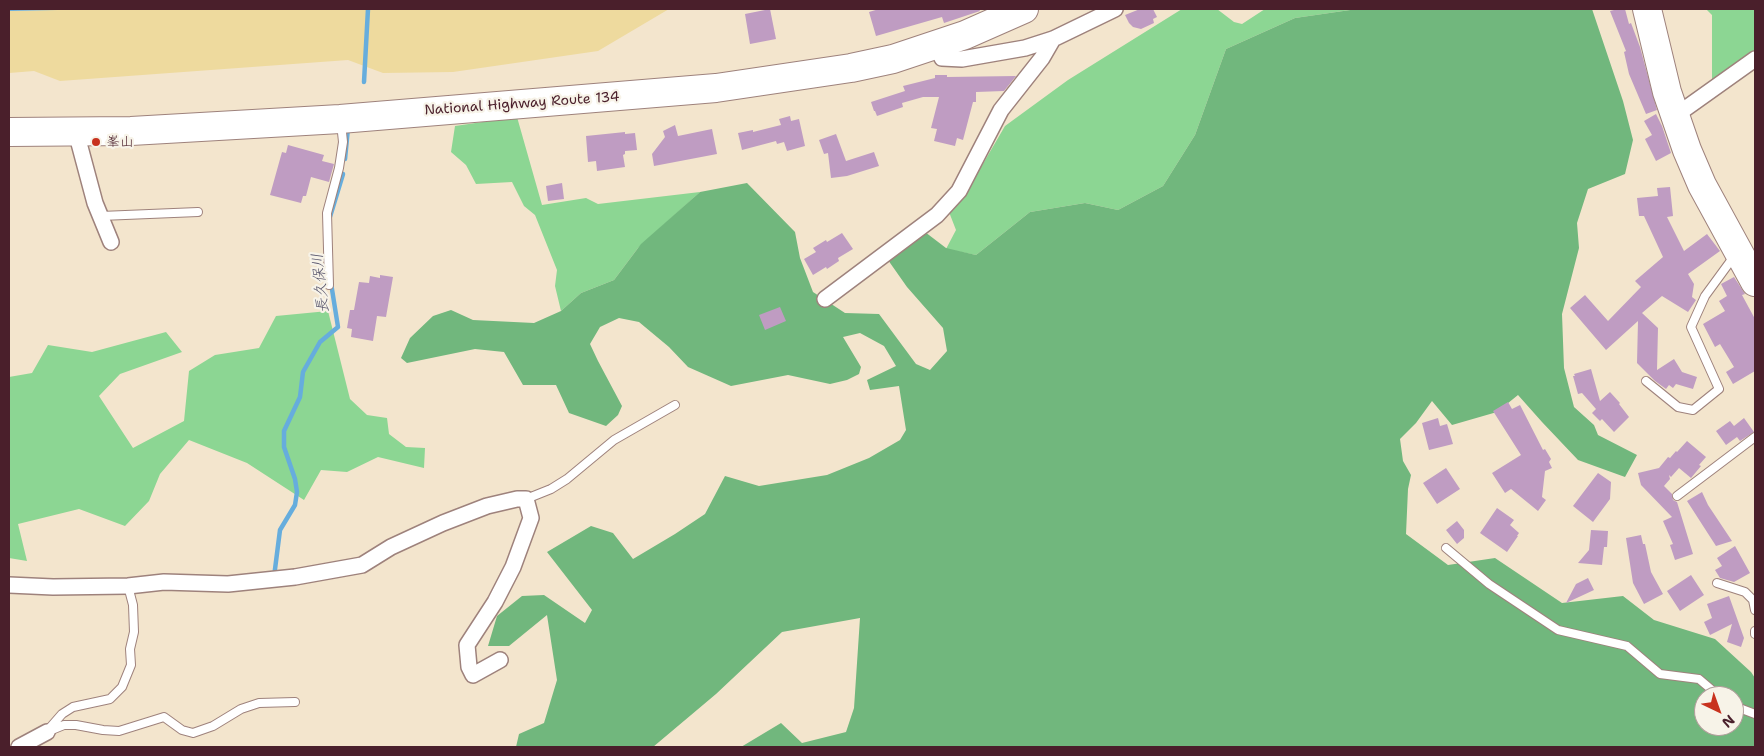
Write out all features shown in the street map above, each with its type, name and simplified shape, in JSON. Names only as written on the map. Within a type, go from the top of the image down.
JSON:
[{"type":"highway","name":"National Highway Route 134","points":[[9,132],[131,131],[340,119],[716,88],[851,68],[893,59],[965,35],[1024,9]]},
{"type":"highway","points":[[1647,9],[1675,116],[1686,150],[1702,186],[1755,282]]},
{"type":"street","points":[[936,46],[942,58],[962,59],[1025,48],[1053,39],[1114,9]]},
{"type":"street","points":[[826,299],[937,215],[959,191],[1001,110],[1042,58],[1053,39]]},
{"type":"street","points":[[1675,116],[1755,59]]},
{"type":"street","points":[[76,132],[95,204],[110,242]]},
{"type":"street","points":[[9,586],[128,586],[164,582],[228,584],[261,582],[348,568],[362,564],[390,547],[443,523],[487,506],[517,499],[526,500],[531,518],[513,566],[496,602],[467,645],[469,667],[473,675],[500,660]]},
{"type":"street","points":[[19,747],[47,732]]},
{"type":"lane","points":[[329,285],[326,213],[340,168],[343,142],[340,119]]},
{"type":"lane","points":[[101,216],[198,212]]},
{"type":"lane","points":[[1646,380],[1678,407],[1693,410],[1719,389],[1691,327],[1705,296],[1738,252]]},
{"type":"lane","points":[[526,500],[551,489],[567,479],[614,440],[675,406]]},
{"type":"lane","points":[[1677,496],[1755,437]]},
{"type":"lane","points":[[1446,548],[1490,584],[1558,630],[1626,646],[1660,674],[1699,678],[1708,686]]},
{"type":"lane","points":[[1717,583],[1745,592],[1753,600],[1755,610]]},
{"type":"lane","points":[[47,732],[62,714],[73,707],[110,699],[122,687],[131,665],[130,649],[134,632],[133,605],[128,586]]},
{"type":"lane","points":[[47,732],[64,725],[119,730],[164,717],[182,730],[193,733],[213,726],[241,709],[259,703],[295,702]]},
{"type":"green space","points":[[1182,9],[1217,9],[1234,22],[1242,24],[1265,9],[1357,9],[1295,18],[1226,49],[1195,135],[1163,186],[1118,210],[1085,203],[1030,212],[976,255],[946,249],[956,230],[949,212],[977,174],[1005,126],[1068,80]]},
{"type":"green space","points":[[1357,9],[1592,9],[1623,101],[1633,140],[1625,174],[1588,189],[1577,223],[1579,248],[1562,314],[1564,368],[1574,407],[1594,425],[1598,435],[1637,455],[1625,477],[1578,460],[1518,395],[1497,412],[1452,425],[1432,401],[1416,423],[1400,439],[1403,461],[1411,475],[1408,489],[1406,534],[1448,565],[1495,558],[1562,603],[1623,596],[1654,620],[1715,639],[1751,672],[1755,678],[1755,747],[741,747],[781,723],[802,743],[846,732],[854,708],[860,618],[782,632],[716,694],[653,747],[516,747],[519,734],[544,723],[557,680],[547,615],[509,646],[488,646],[497,616],[522,596],[544,595],[585,623],[592,610],[547,552],[591,526],[613,533],[633,559],[705,514],[725,476],[759,486],[827,475],[869,458],[900,440],[906,430],[899,386],[870,390],[867,380],[896,366],[884,346],[860,333],[843,337],[861,367],[859,374],[847,380],[830,384],[788,375],[731,386],[688,367],[669,347],[639,322],[619,318],[600,327],[590,344],[622,406],[618,415],[606,426],[569,413],[556,385],[523,385],[504,352],[475,349],[407,363],[401,358],[410,338],[433,316],[451,310],[473,320],[534,323],[561,311],[581,293],[614,280],[641,244],[700,192],[747,183],[795,232],[800,258],[813,292],[845,313],[879,314],[916,364],[930,370],[947,351],[943,328],[907,287],[888,260],[925,232],[946,248],[976,255],[1030,212],[1085,203],[1118,210],[1163,186],[1195,135],[1226,49],[1295,18]]},
{"type":"green space","points":[[1706,9],[1755,9],[1755,51],[1712,81],[1712,15]]},
{"type":"green space","points":[[517,117],[542,205],[586,198],[598,204],[700,192],[638,248],[614,280],[581,293],[561,311],[555,286],[557,270],[535,215],[524,206],[512,182],[476,184],[466,165],[451,152],[455,126]]},
{"type":"green space","points":[[328,311],[350,399],[367,415],[387,418],[389,434],[406,447],[425,448],[424,468],[378,457],[347,472],[321,470],[304,500],[247,463],[189,440],[160,474],[149,501],[125,526],[79,509],[18,524],[27,561],[9,558],[9,377],[32,373],[48,345],[92,352],[166,332],[182,352],[120,374],[99,396],[133,448],[184,421],[189,371],[215,355],[259,348],[276,316]]},
{"type":"sand","points":[[80,9],[669,9],[598,51],[453,72],[383,73],[348,60],[60,81],[34,71],[9,73],[9,11]]},
{"type":"water","points":[[9,9],[106,9],[9,11]]},
{"type":"building","points":[[770,9],[776,39],[750,44],[745,14]]},
{"type":"building","points":[[879,9],[979,9],[980,11],[944,23],[942,17],[876,36],[869,12]]},
{"type":"building","points":[[1140,9],[1153,9],[1157,17],[1153,19],[1154,23],[1141,29],[1133,27],[1125,15]]},
{"type":"building","points":[[1625,9],[1629,24],[1631,23],[1640,47],[1657,110],[1646,114],[1629,74],[1624,52],[1626,51],[1610,11]]},
{"type":"building","points":[[935,75],[947,75],[947,77],[1016,76],[1004,91],[976,92],[976,102],[973,102],[963,140],[957,138],[955,146],[934,141],[937,129],[931,128],[939,97],[923,97],[902,103],[903,107],[877,116],[871,102],[905,91],[903,86],[935,78]]},
{"type":"building","points":[[1656,114],[1671,153],[1656,161],[1645,139],[1652,135],[1644,121]]},
{"type":"building","points":[[790,116],[791,121],[799,119],[805,146],[787,151],[784,142],[777,144],[776,141],[742,150],[738,133],[753,130],[753,132],[781,125],[779,119]]},
{"type":"building","points":[[675,125],[678,136],[712,129],[717,154],[654,166],[652,154],[665,137],[663,131]]},
{"type":"building","points":[[625,132],[625,134],[635,133],[637,150],[625,151],[623,155],[625,167],[597,171],[596,161],[588,162],[586,136]]},
{"type":"building","points":[[836,134],[846,161],[874,152],[879,166],[847,176],[831,178],[828,153],[824,154],[819,140]]},
{"type":"building","points":[[288,145],[324,155],[322,161],[334,164],[329,182],[311,177],[306,196],[303,196],[301,203],[270,195],[282,152],[286,153]]},
{"type":"building","points":[[562,183],[564,199],[548,201],[546,186]]},
{"type":"building","points":[[1670,187],[1673,216],[1667,217],[1684,251],[1707,234],[1720,251],[1688,274],[1694,284],[1692,297],[1696,300],[1688,312],[1662,296],[1642,313],[1658,328],[1657,370],[1674,359],[1682,372],[1697,377],[1693,389],[1676,384],[1673,388],[1669,385],[1666,389],[1637,363],[1638,321],[1606,350],[1570,308],[1585,295],[1608,321],[1641,287],[1635,281],[1663,257],[1644,216],[1639,216],[1637,198],[1658,196],[1657,188]]},
{"type":"building","points":[[842,233],[853,249],[838,258],[839,261],[827,269],[826,267],[813,275],[804,259],[816,252],[813,248]]},
{"type":"building","points":[[380,275],[393,277],[386,317],[377,316],[373,341],[351,337],[352,329],[347,328],[350,310],[354,310],[359,282],[369,283],[370,276],[380,278]]},
{"type":"building","points":[[1734,277],[1745,294],[1742,295],[1755,319],[1755,371],[1733,384],[1726,372],[1734,367],[1720,344],[1715,347],[1703,324],[1725,311],[1719,301],[1727,296],[1721,284]]},
{"type":"building","points":[[780,307],[786,321],[765,330],[759,315]]},
{"type":"building","points":[[1591,369],[1600,401],[1610,392],[1629,417],[1614,432],[1602,419],[1600,421],[1592,413],[1596,409],[1582,393],[1578,394],[1574,374]]},
{"type":"building","points":[[1508,402],[1512,409],[1520,405],[1543,450],[1545,449],[1551,459],[1549,462],[1552,468],[1545,471],[1542,497],[1546,500],[1538,511],[1511,489],[1505,493],[1492,473],[1521,455],[1493,411]]},
{"type":"building","points":[[1438,418],[1440,426],[1447,424],[1453,444],[1429,450],[1422,423]]},
{"type":"building","points":[[1744,418],[1754,432],[1740,441],[1737,437],[1726,445],[1716,431],[1730,421],[1734,426]]},
{"type":"building","points":[[1687,441],[1706,457],[1691,478],[1679,468],[1671,477],[1669,475],[1670,479],[1664,486],[1672,494],[1673,500],[1677,502],[1693,554],[1675,560],[1670,545],[1673,544],[1663,521],[1672,517],[1641,485],[1638,473],[1659,468],[1668,457],[1670,458]]},
{"type":"building","points":[[1446,468],[1460,489],[1437,504],[1423,483]]},
{"type":"building","points":[[1598,473],[1611,482],[1610,499],[1593,522],[1573,506]]},
{"type":"building","points":[[1702,492],[1708,505],[1732,541],[1716,546],[1687,501]]},
{"type":"building","points":[[1497,508],[1514,520],[1510,525],[1519,533],[1507,552],[1480,533]]},
{"type":"building","points":[[1457,521],[1464,530],[1464,538],[1457,544],[1446,530]]},
{"type":"building","points":[[1591,530],[1608,531],[1607,547],[1604,547],[1602,565],[1578,563],[1589,550]]},
{"type":"building","points":[[1641,535],[1643,544],[1645,544],[1651,572],[1663,594],[1644,604],[1633,583],[1626,538]]},
{"type":"building","points":[[1735,546],[1750,573],[1734,582],[1720,578],[1715,570],[1722,566],[1717,558]]},
{"type":"building","points":[[1691,575],[1704,595],[1680,611],[1667,591]]},
{"type":"building","points":[[1588,578],[1594,590],[1566,603],[1576,584]]},
{"type":"building","points":[[1729,596],[1744,638],[1741,647],[1727,642],[1732,624],[1710,635],[1704,622],[1712,618],[1707,604]]},
{"type":"waterway","name":"長久保川","points":[[364,82],[368,9]]},
{"type":"waterway","name":"長久保川","points":[[345,159],[348,128]]},
{"type":"waterway","name":"長久保川","points":[[329,220],[343,174]]},
{"type":"waterway","name":"長久保川","points":[[274,577],[280,530],[295,505],[297,492],[295,479],[284,447],[284,431],[300,397],[303,372],[320,342],[338,327],[331,283]]},
{"type":"place","name":"峯山","points":[[96,142]]}]
